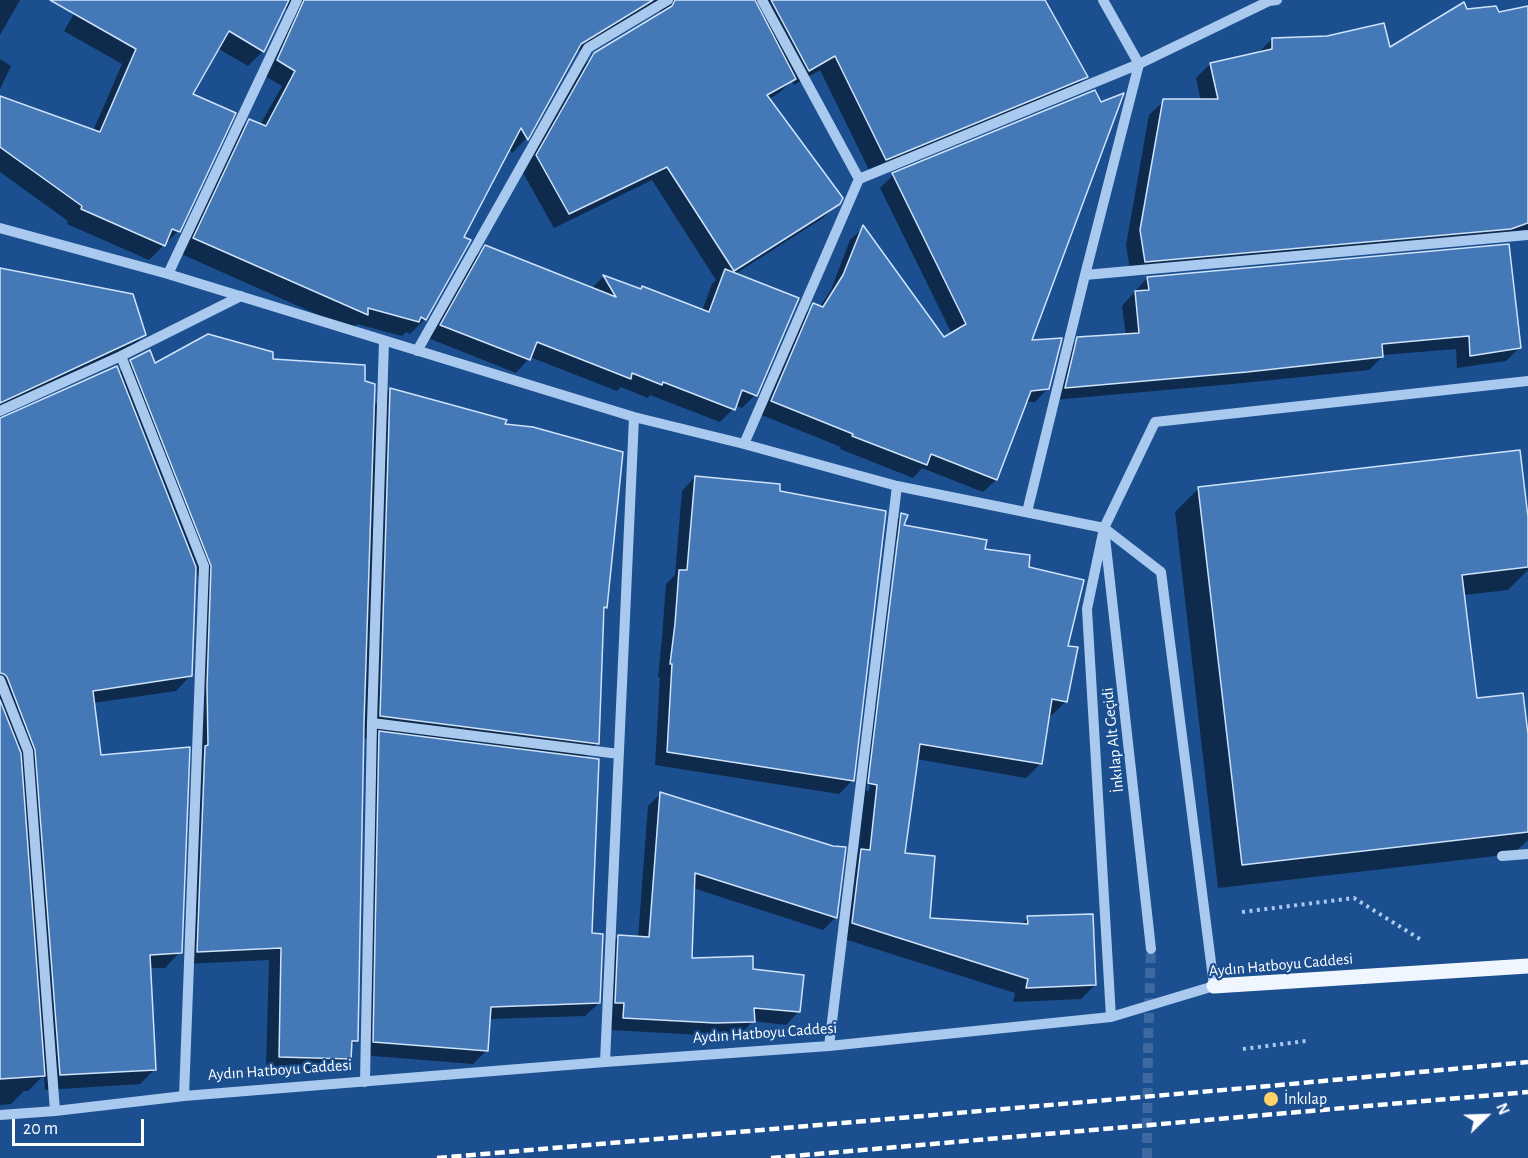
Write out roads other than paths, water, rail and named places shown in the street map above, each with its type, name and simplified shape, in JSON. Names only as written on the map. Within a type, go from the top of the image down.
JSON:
[{"type":"main road","name":"Aydın Hatboyu Caddesi","points":[[1214,987],[1528,966]]},
{"type":"street","points":[[168,274],[297,0]]},
{"type":"street","points":[[417,351],[588,48],[668,0]]},
{"type":"street","points":[[762,0],[859,179]]},
{"type":"street","points":[[1027,512],[1139,64],[1103,0]]},
{"type":"street","points":[[744,444],[859,179],[1139,64],[1272,0]]},
{"type":"street","points":[[0,228],[168,274],[634,417],[897,486],[1104,528],[1161,572],[1214,987]]},
{"type":"street","points":[[1085,275],[1528,235]]},
{"type":"street","points":[[0,411],[121,356],[241,296]]},
{"type":"street","points":[[365,1082],[372,723],[384,341]]},
{"type":"street","points":[[121,356],[204,566],[184,1096]]},
{"type":"street","points":[[1111,1017],[1087,609],[1104,528],[1155,422],[1528,381]]},
{"type":"street","points":[[605,1062],[634,417]]},
{"type":"street","points":[[829,1046],[897,486]]},
{"type":"street","name":"İnkılap Alt Geçidi","points":[[1104,528],[1151,949]]},
{"type":"street","points":[[0,680],[28,751],[55,1111]]},
{"type":"street","points":[[372,723],[619,754]]},
{"type":"street","points":[[1502,856],[1528,854]]},
{"type":"street","name":"Aydın Hatboyu Caddesi","points":[[0,1115],[184,1096],[829,1046],[1111,1017],[1214,987]]},
{"type":"tunnel","points":[[1147,1158],[1151,949]]},
{"type":"railway","points":[[437,1158],[1528,1062]]},
{"type":"railway","points":[[771,1158],[1528,1092]]},
{"type":"place","name":"İnkılap","points":[[1271,1099]]}]
